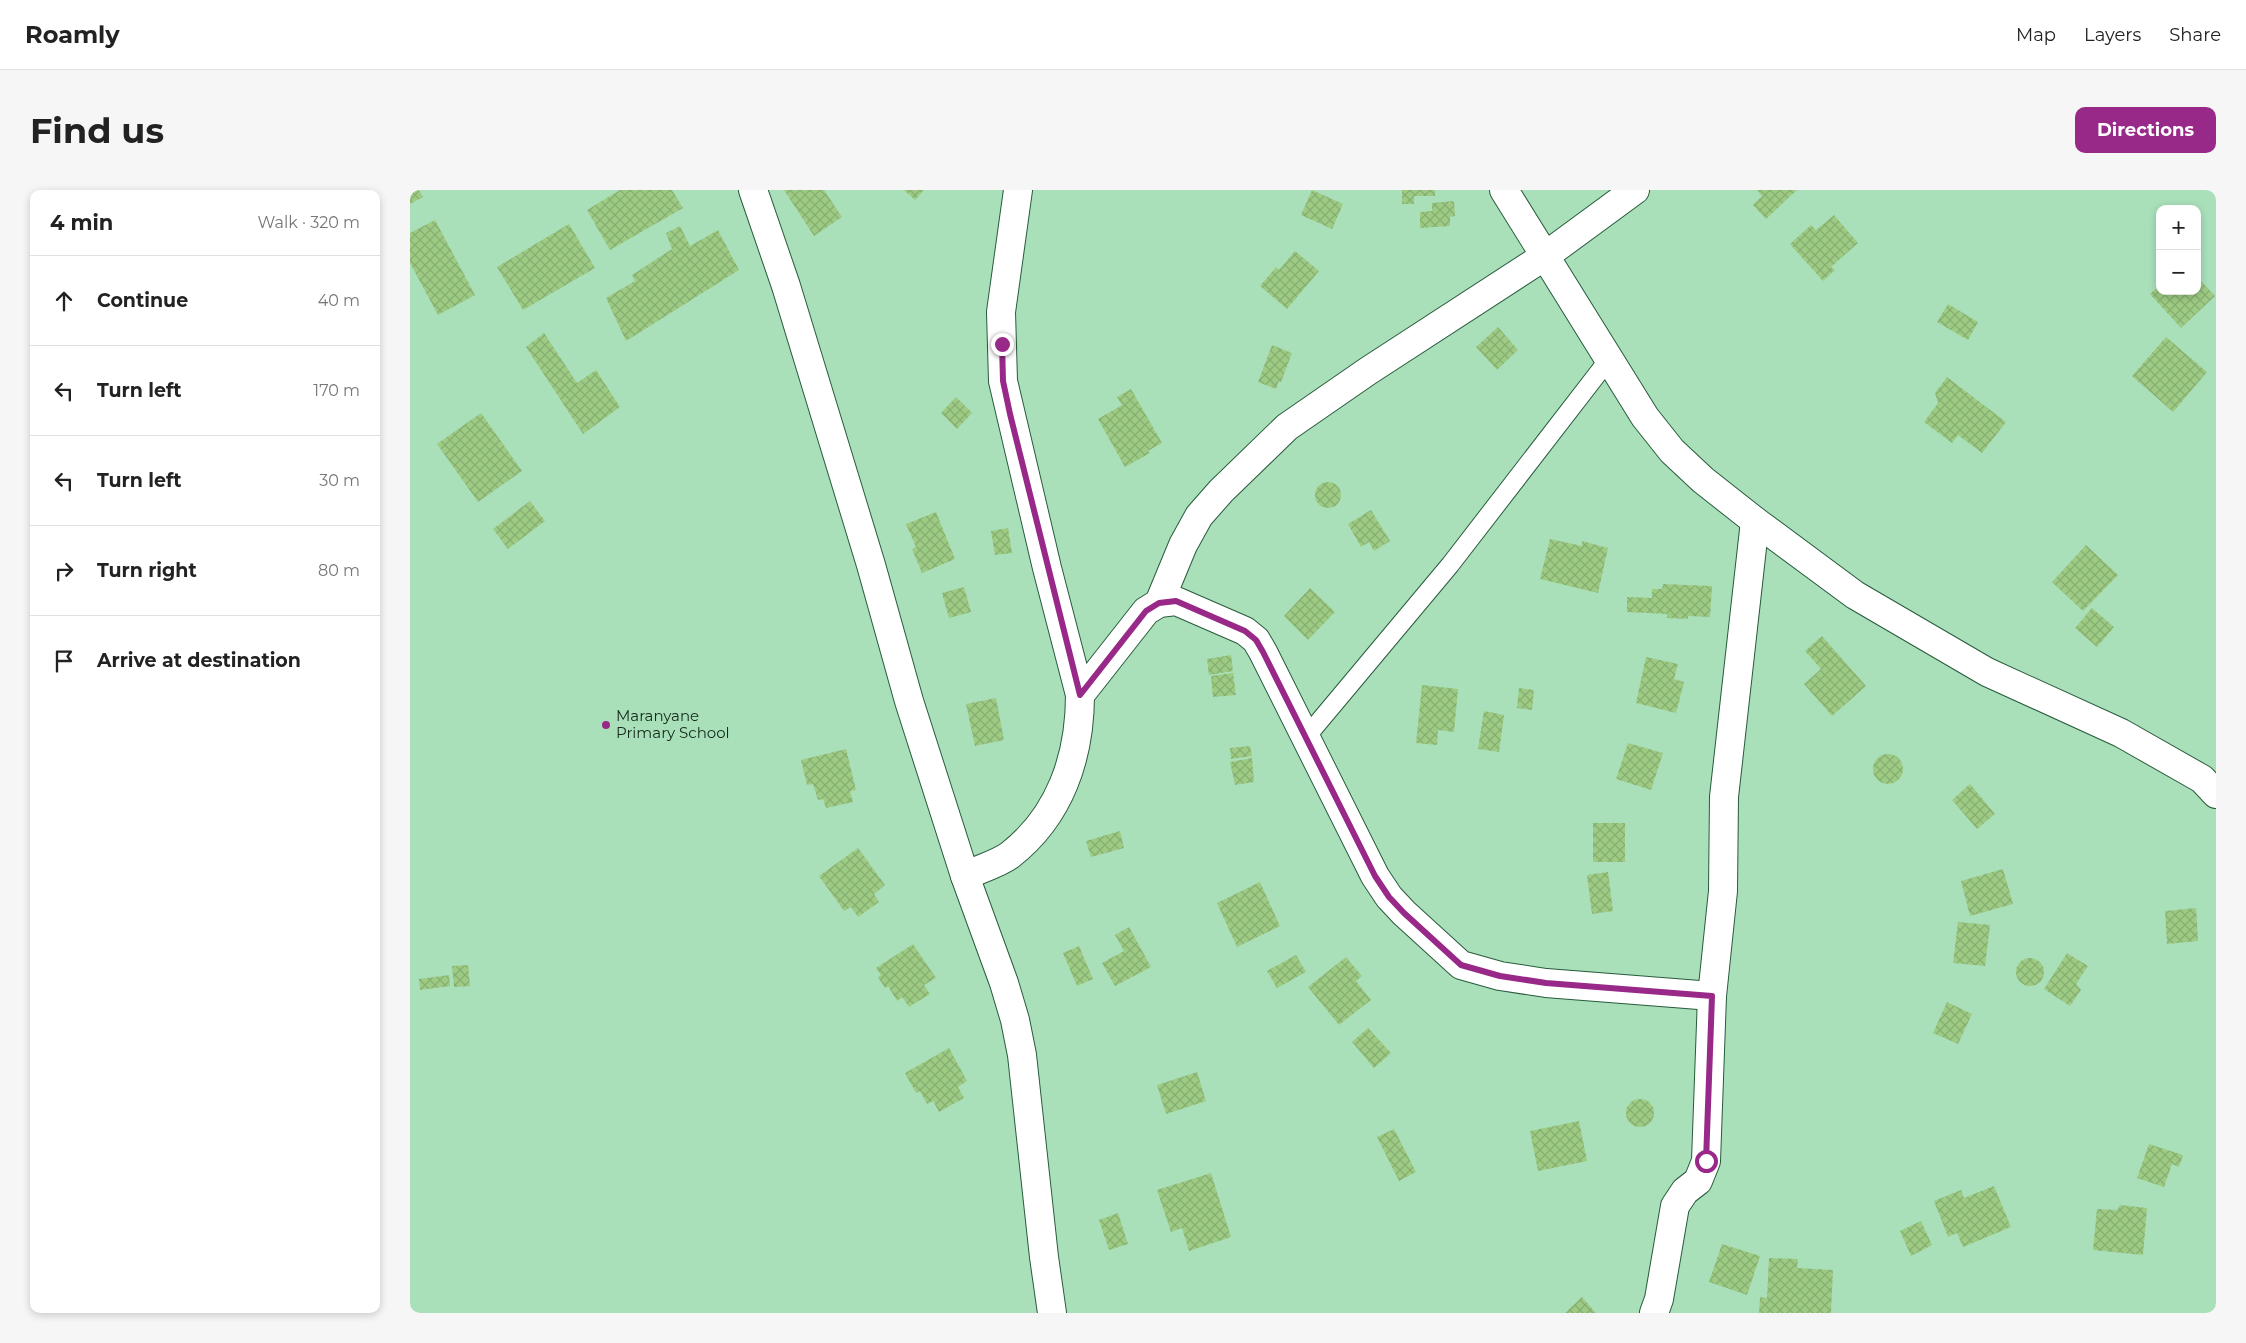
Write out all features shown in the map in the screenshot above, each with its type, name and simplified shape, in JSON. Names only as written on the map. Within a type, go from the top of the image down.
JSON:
[{"type":"street","points":[[753,190],[786,286],[868,555],[909,701],[965,876],[1004,983],[1017,1028],[1022,1055],[1044,1258],[1052,1313]]},
{"type":"street","points":[[965,876],[1009,856],[1037,831],[1058,798],[1069,773],[1078,737],[1080,695],[1046,568],[1003,381],[1001,312],[1018,190]]},
{"type":"street","points":[[1504,190],[1645,417],[1672,451],[1703,480],[1855,595],[1979,667],[2121,733],[2211,784]]},
{"type":"street","points":[[1159,603],[1183,545],[1199,516],[1221,490],[1281,433],[1368,371],[1545,256],[1636,190]]},
{"type":"street","points":[[1654,1313],[1659,1299],[1675,1206],[1685,1191],[1698,1181],[1706,1161],[1712,996],[1723,891],[1724,797],[1755,521]]},
{"type":"street","points":[[1080,695],[1146,611],[1159,603],[1176,601],[1245,631],[1256,640],[1307,736],[1375,876],[1389,897],[1461,965],[1500,976],[1546,983],[1712,996]]},
{"type":"lane","points":[[1307,736],[1450,565],[1609,359]]},
{"type":"building","points":[[410,190],[419,190],[423,197],[410,204]]},
{"type":"building","points":[[620,190],[672,190],[683,208],[610,250],[587,210]]},
{"type":"building","points":[[784,190],[824,190],[842,217],[814,236]]},
{"type":"building","points":[[904,190],[924,190],[915,200]]},
{"type":"building","points":[[1312,190],[1343,204],[1332,229],[1301,215]]},
{"type":"building","points":[[1402,190],[1435,190],[1435,196],[1414,196],[1414,204],[1402,204]]},
{"type":"building","points":[[1757,190],[1797,190],[1766,219],[1753,205],[1762,196]]},
{"type":"building","points":[[1454,201],[1455,216],[1450,217],[1450,226],[1420,228],[1420,212],[1432,211],[1432,203]]},
{"type":"building","points":[[1834,215],[1858,243],[1831,267],[1835,270],[1823,281],[1790,244],[1811,225],[1816,230]]},
{"type":"building","points":[[435,220],[475,295],[438,315],[410,263],[410,233]]},
{"type":"building","points":[[569,224],[595,268],[523,310],[497,267]]},
{"type":"building","points":[[680,226],[690,246],[718,230],[739,270],[626,341],[606,298],[635,281],[632,275],[672,249],[666,233]]},
{"type":"building","points":[[1295,251],[1319,271],[1287,309],[1260,286],[1276,267],[1279,270]]},
{"type":"building","points":[[2201,281],[2215,296],[2181,328],[2150,294],[2156,289],[2156,295],[2201,295]]},
{"type":"building","points":[[1948,304],[1978,322],[1968,340],[1937,322]]},
{"type":"building","points":[[1498,327],[1518,350],[1497,370],[1476,347]]},
{"type":"building","points":[[544,333],[577,383],[596,370],[620,407],[583,434],[526,347]]},
{"type":"building","points":[[2166,337],[2207,372],[2173,412],[2132,376]]},
{"type":"building","points":[[1272,345],[1292,353],[1281,382],[1279,381],[1276,389],[1258,382]]},
{"type":"building","points":[[1947,377],[2006,422],[1982,453],[1958,435],[1952,443],[1924,422],[1938,403],[1935,393]]},
{"type":"building","points":[[1131,389],[1162,443],[1148,451],[1150,453],[1125,467],[1098,419],[1122,405],[1117,397]]},
{"type":"building","points":[[956,397],[972,413],[957,429],[941,413]]},
{"type":"building","points":[[481,413],[522,471],[478,502],[437,444]]},
{"type":"building","points":[[1328,482],[1337,486],[1341,495],[1337,504],[1328,508],[1319,504],[1315,495],[1319,486]]},
{"type":"building","points":[[530,501],[545,521],[508,549],[493,529]]},
{"type":"building","points":[[1371,510],[1390,541],[1374,551],[1369,542],[1361,547],[1348,524]]},
{"type":"building","points":[[936,512],[955,559],[922,573],[912,549],[916,547],[906,524]]},
{"type":"building","points":[[1008,528],[1012,553],[995,555],[991,531]]},
{"type":"building","points":[[1550,539],[1582,546],[1582,541],[1608,548],[1598,593],[1540,579]]},
{"type":"building","points":[[2086,545],[2118,575],[2083,611],[2052,582]]},
{"type":"building","points":[[1663,584],[1712,586],[1710,617],[1688,616],[1688,619],[1667,618],[1667,614],[1627,612],[1627,597],[1652,598],[1652,589],[1662,589]]},
{"type":"building","points":[[964,587],[971,612],[949,618],[942,593]]},
{"type":"building","points":[[1310,588],[1335,612],[1308,640],[1284,616]]},
{"type":"building","points":[[2092,608],[2114,627],[2097,647],[2075,628]]},
{"type":"building","points":[[1822,636],[1866,686],[1832,716],[1804,684],[1821,669],[1805,651]]},
{"type":"building","points":[[1231,655],[1233,671],[1209,675],[1207,659]]},
{"type":"building","points":[[1646,657],[1678,664],[1674,679],[1684,682],[1676,713],[1636,703]]},
{"type":"building","points":[[1233,673],[1236,695],[1213,697],[1211,676]]},
{"type":"building","points":[[1422,685],[1458,689],[1454,732],[1438,730],[1437,745],[1416,743]]},
{"type":"building","points":[[1519,688],[1534,690],[1532,710],[1517,708]]},
{"type":"building","points":[[996,698],[1004,740],[975,746],[966,704]]},
{"type":"building","points":[[1484,711],[1504,715],[1499,752],[1478,749]]},
{"type":"building","points":[[1628,743],[1663,753],[1651,790],[1616,779]]},
{"type":"building","points":[[1250,746],[1252,756],[1231,759],[1230,748]]},
{"type":"building","points":[[846,749],[856,790],[850,791],[853,802],[826,808],[823,799],[818,800],[813,784],[807,785],[801,760]]},
{"type":"building","points":[[1888,754],[1899,758],[1903,769],[1899,780],[1888,784],[1877,780],[1873,769],[1877,758]]},
{"type":"building","points":[[1252,758],[1254,782],[1235,785],[1230,762]]},
{"type":"building","points":[[1970,784],[1995,814],[1977,829],[1952,800]]},
{"type":"building","points":[[1593,823],[1625,823],[1625,862],[1593,862]]},
{"type":"building","points":[[1120,831],[1124,848],[1091,857],[1086,841]]},
{"type":"building","points":[[858,848],[885,885],[874,894],[879,902],[858,917],[851,907],[844,911],[819,876]]},
{"type":"building","points":[[2003,869],[2013,904],[1970,916],[1961,881]]},
{"type":"building","points":[[1608,872],[1613,911],[1592,914],[1587,875]]},
{"type":"building","points":[[1260,882],[1280,926],[1237,947],[1217,903]]},
{"type":"building","points":[[2196,908],[2198,941],[2167,944],[2165,911]]},
{"type":"building","points":[[1958,922],[1990,925],[1985,966],[1953,963]]},
{"type":"building","points":[[1129,927],[1151,967],[1115,986],[1102,963],[1124,951],[1115,935]]},
{"type":"building","points":[[913,944],[936,978],[924,985],[930,994],[909,1007],[902,997],[897,1001],[888,986],[885,988],[878,977],[881,975],[876,968]]},
{"type":"building","points":[[1079,946],[1093,979],[1077,986],[1063,953]]},
{"type":"building","points":[[2067,953],[2088,966],[2076,984],[2081,990],[2070,1006],[2044,989]]},
{"type":"building","points":[[1296,955],[1306,972],[1277,988],[1267,971]]},
{"type":"building","points":[[1346,957],[1362,976],[1356,981],[1371,1000],[1339,1025],[1308,987]]},
{"type":"building","points":[[2030,958],[2040,962],[2044,972],[2040,982],[2030,986],[2020,982],[2016,972],[2020,962]]},
{"type":"building","points":[[468,965],[470,986],[454,987],[452,966]]},
{"type":"building","points":[[449,975],[450,986],[420,990],[419,979]]},
{"type":"building","points":[[1947,1002],[1972,1014],[1958,1044],[1933,1033]]},
{"type":"building","points":[[1368,1028],[1391,1053],[1374,1068],[1352,1042]]},
{"type":"building","points":[[949,1048],[967,1081],[958,1087],[964,1098],[939,1112],[933,1101],[927,1104],[920,1091],[916,1093],[905,1073]]},
{"type":"building","points":[[1197,1072],[1206,1101],[1166,1114],[1157,1085]]},
{"type":"building","points":[[1640,1099],[1650,1103],[1654,1113],[1650,1123],[1640,1127],[1630,1123],[1626,1113],[1630,1103]]},
{"type":"building","points":[[1579,1121],[1587,1161],[1538,1171],[1530,1131]]},
{"type":"building","points":[[1394,1129],[1416,1172],[1399,1181],[1377,1137]]},
{"type":"building","points":[[2149,1144],[2183,1155],[2179,1167],[2172,1164],[2164,1187],[2137,1178]]},
{"type":"building","points":[[1211,1173],[1231,1237],[1189,1251],[1182,1228],[1171,1232],[1157,1190]]},
{"type":"building","points":[[1994,1186],[2011,1227],[1963,1247],[1957,1233],[1948,1237],[1934,1201],[1961,1190],[1964,1198]]},
{"type":"building","points":[[2120,1205],[2147,1208],[2143,1255],[2093,1250],[2097,1209],[2117,1210]]},
{"type":"building","points":[[1118,1213],[1128,1244],[1109,1250],[1099,1220]]},
{"type":"building","points":[[1921,1221],[1932,1245],[1911,1256],[1900,1231]]},
{"type":"building","points":[[1722,1244],[1760,1256],[1747,1295],[1709,1282]]},
{"type":"building","points":[[1769,1258],[1798,1259],[1797,1268],[1833,1270],[1831,1313],[1759,1313],[1760,1297],[1767,1298]]},
{"type":"building","points":[[1582,1297],[1596,1313],[1565,1313]]},
{"type":"place","name":"Maranyane Primary School","points":[[606,725]]},
{"type":"route","points":[[1002,344],[1003,381],[1010,414],[1046,568],[1080,695],[1146,611],[1159,603],[1176,601],[1245,631],[1256,640],[1263,652],[1307,736],[1375,876],[1389,897],[1404,913],[1461,965],[1500,976],[1546,983],[1712,996],[1706,1161]]}]
